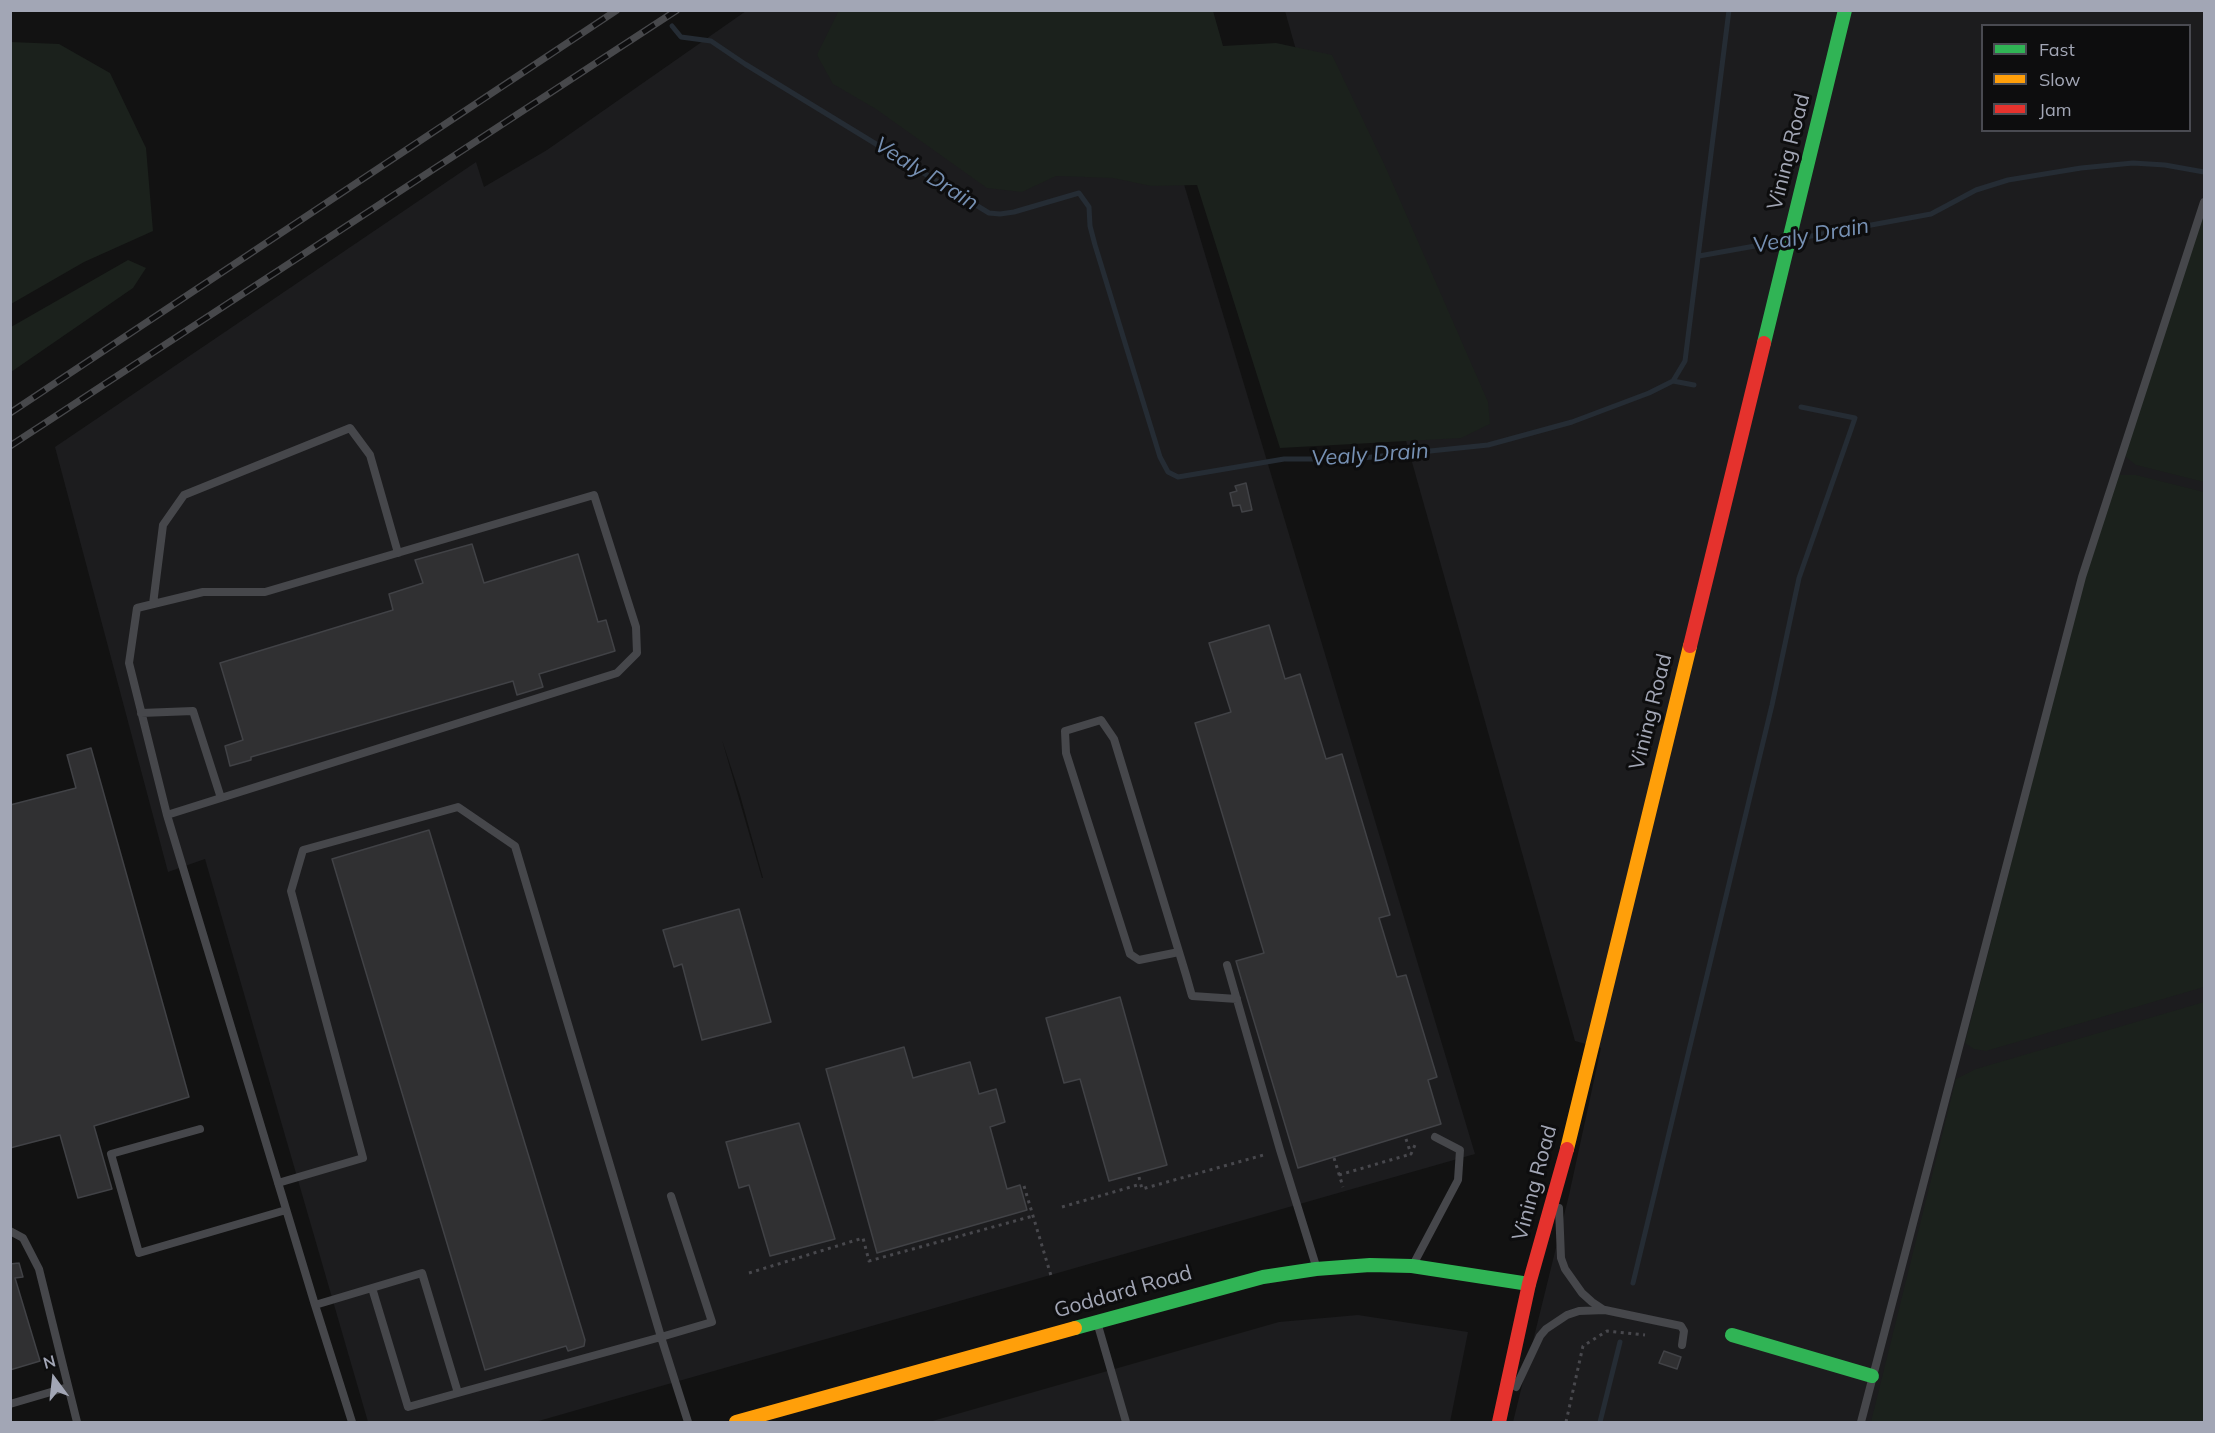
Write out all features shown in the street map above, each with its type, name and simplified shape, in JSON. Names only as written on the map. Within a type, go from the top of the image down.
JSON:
[{"type":"main road","name":"Vining Road","points":[[1499,1422],[1529,1284],[1559,1178],[1845,10]]},
{"type":"main road","name":"Goddard Road","points":[[736,1422],[1263,1277],[1317,1269],[1370,1265],[1412,1266],[1529,1284]]},
{"type":"main road","points":[[1732,1335],[1872,1376]]},
{"type":"lane","points":[[1861,1422],[2082,577],[2204,203]]},
{"type":"lane","points":[[153,604],[163,525],[184,495],[350,428],[370,455],[398,553]]},
{"type":"lane","points":[[167,815],[616,673],[637,653],[636,627],[594,495],[265,592],[203,592],[137,608],[129,663],[167,815],[352,1422]]},
{"type":"lane","points":[[141,713],[192,711],[220,798]]},
{"type":"lane","points":[[1179,952],[1139,960],[1130,954],[1066,753],[1065,731],[1101,720],[1114,739],[1179,952],[1192,996],[1237,999]]},
{"type":"lane","points":[[278,1183],[363,1158],[291,891],[303,850],[458,807],[515,846],[688,1422]]},
{"type":"lane","points":[[1227,964],[1280,1150],[1317,1269]]},
{"type":"lane","points":[[200,1129],[111,1154],[139,1253],[286,1210]]},
{"type":"lane","points":[[1412,1266],[1458,1180],[1460,1149],[1435,1137]]},
{"type":"lane","points":[[1559,1178],[1562,1264],[1582,1293],[1605,1310]]},
{"type":"lane","points":[[372,1288],[408,1407],[712,1322],[671,1196]]},
{"type":"lane","points":[[10,1231],[23,1238],[39,1269],[77,1422]]},
{"type":"lane","points":[[315,1305],[422,1273],[458,1393]]},
{"type":"lane","points":[[1499,1422],[1540,1336],[1546,1329],[1567,1315],[1590,1310],[1605,1310],[1681,1326],[1684,1330],[1682,1346]]},
{"type":"lane","points":[[1097,1322],[1126,1422]]},
{"type":"lane","points":[[10,1404],[68,1387]]},
{"type":"path","points":[[1406,1139],[1411,1154]]},
{"type":"path","points":[[1340,1175],[1411,1154],[1415,1145]]},
{"type":"path","points":[[1139,1177],[1142,1188],[1280,1150]]},
{"type":"path","points":[[1334,1158],[1343,1187]]},
{"type":"path","points":[[1062,1207],[1141,1184]]},
{"type":"path","points":[[1024,1186],[1052,1279]]},
{"type":"path","points":[[749,1273],[863,1238],[869,1261],[1033,1216]]},
{"type":"path","points":[[1566,1422],[1583,1346],[1607,1331],[1645,1335]]},
{"type":"shaded area","points":[[839,10],[1213,11],[1223,46],[1276,43],[1332,55],[1385,166],[1488,402],[1490,424],[1461,438],[1280,448],[1197,185],[1151,186],[1113,178],[1056,176],[1022,192],[987,188],[876,109],[833,84],[817,55]]},
{"type":"shaded area","points":[[746,11],[1132,11],[1475,1154],[535,1422],[368,1422],[205,859],[168,872],[55,447],[476,162],[484,187],[547,150]],"holes":[[[722,740],[740,795],[763,878]]]},
{"type":"shaded area","points":[[1285,11],[2204,11],[2204,1422],[1513,1422],[1569,1195],[1601,1048],[1575,1041]]},
{"type":"shaded area","points":[[11,42],[59,44],[110,73],[146,148],[153,231],[84,262],[11,304]]},
{"type":"shaded area","points":[[2204,198],[2204,482],[2136,465],[2126,457],[2123,446]]},
{"type":"shaded area","points":[[128,260],[146,268],[133,288],[11,372],[11,327]]},
{"type":"shaded area","points":[[2119,475],[2136,475],[2204,492],[2204,987],[1986,1051],[1974,1049],[1965,1043],[2108,485]]},
{"type":"shaded area","points":[[2204,1002],[2204,1422],[1871,1422],[1956,1079],[1976,1069]]},
{"type":"shaded area","points":[[1358,1315],[1468,1332],[1450,1422],[929,1422],[1279,1322]]},
{"type":"building","points":[[1246,483],[1252,510],[1242,512],[1240,505],[1233,506],[1230,493],[1237,491],[1235,486]]},
{"type":"building","points":[[472,544],[484,583],[578,554],[598,622],[606,620],[615,651],[539,674],[543,687],[517,695],[513,681],[251,757],[251,760],[230,766],[225,746],[243,740],[220,663],[393,610],[389,594],[423,583],[415,560]]},
{"type":"building","points":[[1269,625],[1285,679],[1300,674],[1326,759],[1342,754],[1390,915],[1379,918],[1397,977],[1406,975],[1437,1077],[1428,1080],[1441,1124],[1298,1168],[1236,961],[1264,953],[1195,723],[1231,712],[1209,643]]},
{"type":"building","points":[[91,748],[189,1097],[94,1126],[112,1189],[78,1198],[60,1135],[10,1148],[10,805],[76,788],[67,755]]},
{"type":"building","points":[[429,830],[585,1340],[584,1346],[568,1351],[566,1346],[485,1370],[332,859]]},
{"type":"building","points":[[739,909],[771,1022],[702,1040],[682,964],[674,967],[663,930]]},
{"type":"building","points":[[1120,997],[1167,1165],[1109,1181],[1080,1079],[1064,1083],[1046,1018]]},
{"type":"building","points":[[904,1047],[913,1078],[970,1062],[979,1094],[996,1089],[1005,1122],[990,1127],[1007,1189],[1020,1185],[1027,1210],[877,1253],[826,1069]]},
{"type":"building","points":[[799,1123],[835,1239],[770,1256],[749,1185],[739,1188],[726,1142]]},
{"type":"building","points":[[19,1263],[23,1277],[15,1278],[40,1361],[10,1370],[10,1264]]},
{"type":"building","points":[[1664,1351],[1681,1357],[1677,1369],[1659,1363]]},
{"type":"waterway","name":"Vealy Drain","points":[[672,26],[681,37],[711,41],[989,213],[1014,212],[1079,193],[1089,207],[1090,226],[1095,245],[1160,457],[1168,472],[1178,477],[1284,459],[1353,459],[1488,445],[1572,422],[1649,393],[1673,381],[1685,361],[1729,10]]},
{"type":"waterway","name":"Vealy Drain","points":[[1795,239],[1931,214],[1976,190],[2008,180],[2081,168],[2133,163],[2165,165],[2204,172]]},
{"type":"waterway","name":"Vealy Drain","points":[[1699,256],[1783,241]]},
{"type":"waterway","points":[[1673,381],[1694,385]]},
{"type":"waterway","points":[[1633,1283],[1772,705],[1799,578],[1855,418],[1801,407]]},
{"type":"waterway","points":[[1600,1422],[1620,1342]]},
{"type":"railway","points":[[10,413],[617,10]]},
{"type":"railway","points":[[10,446],[677,10]]},
{"type":"traffic: fast","points":[[1764,343],[1845,10]]},
{"type":"traffic: fast","points":[[1075,1328],[1263,1277],[1316,1269],[1370,1265],[1412,1266],[1529,1284]]},
{"type":"traffic: fast","points":[[1732,1335],[1872,1376]]},
{"type":"traffic: slow","points":[[1567,1149],[1690,646]]},
{"type":"traffic: slow","points":[[736,1422],[1075,1328]]},
{"type":"traffic: jam","points":[[1690,646],[1764,343]]},
{"type":"traffic: jam","points":[[1499,1422],[1529,1284],[1567,1149]]}]
